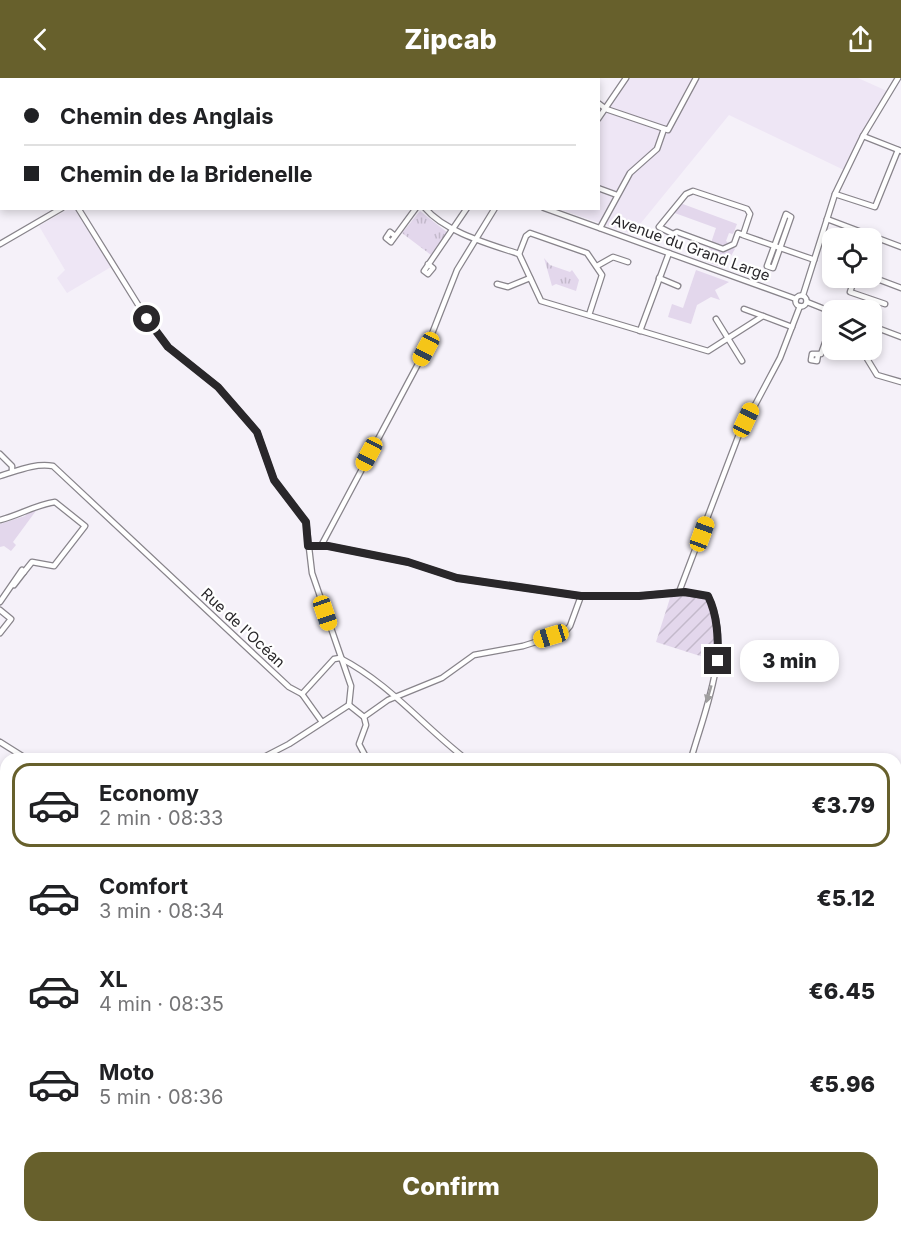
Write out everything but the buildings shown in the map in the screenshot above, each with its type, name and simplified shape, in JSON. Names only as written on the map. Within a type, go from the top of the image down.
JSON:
[{"type":"street","points":[[600,116],[626,78]]},
{"type":"street","points":[[600,104],[669,129],[696,78]]},
{"type":"street","points":[[800,306],[796,299],[803,295],[835,194],[863,136],[898,78]]},
{"type":"street","points":[[600,228],[633,170],[655,152],[664,129]]},
{"type":"street","points":[[835,194],[875,207],[899,150],[863,136]]},
{"type":"street","points":[[600,189],[617,195]]},
{"type":"street","points":[[743,235],[749,211],[695,191],[686,194],[659,226],[673,234],[678,232],[723,249],[734,244],[738,233],[743,235],[814,260]]},
{"type":"street","points":[[0,244],[59,210]]},
{"type":"street","points":[[79,210],[147,319],[168,347],[218,387],[257,432],[274,480],[306,522],[312,573],[351,686],[349,705]]},
{"type":"street","points":[[395,236],[414,210]]},
{"type":"street","points":[[426,210],[440,223],[454,230],[519,254],[541,301],[708,351],[763,316]]},
{"type":"street","points":[[428,264],[466,210]]},
{"type":"street","points":[[321,546],[426,349],[457,270],[494,210]]},
{"type":"street","name":"Avenue du Grand Large","points":[[550,210],[796,299]]},
{"type":"street","points":[[786,214],[791,216],[777,247],[786,214]]},
{"type":"street","points":[[827,219],[847,228]]},
{"type":"street","points":[[519,254],[526,236],[530,233],[587,253],[602,275],[589,315]]},
{"type":"street","points":[[882,241],[901,247]]},
{"type":"street","points":[[640,331],[669,253]]},
{"type":"street","points":[[597,266],[613,257],[628,262]]},
{"type":"street","points":[[497,284],[508,287],[530,278]]},
{"type":"street","points":[[659,278],[678,286]]},
{"type":"street","points":[[882,281],[901,288]]},
{"type":"street","points":[[851,288],[850,292],[885,304]]},
{"type":"street","points":[[803,295],[807,302],[822,308]]},
{"type":"street","points":[[679,592],[738,437],[780,358],[800,306],[807,302]]},
{"type":"street","points":[[744,309],[792,327]]},
{"type":"street","points":[[716,319],[742,362]]},
{"type":"street","points":[[882,330],[901,337]]},
{"type":"street","points":[[818,355],[822,349]]},
{"type":"street","points":[[868,360],[877,375],[901,382]]},
{"type":"street","points":[[0,454],[12,466],[12,470]]},
{"type":"street","name":"Rue de l'Océan","points":[[0,476],[12,470],[43,464],[53,466],[289,687],[302,694],[322,722]]},
{"type":"street","points":[[0,520],[24,513],[29,508],[55,502],[85,526],[54,566],[32,562],[24,572],[22,570],[12,583],[14,585],[0,602]]},
{"type":"street","points":[[80,521],[81,531]]},
{"type":"street","points":[[308,546],[321,546],[408,562],[457,578],[581,596],[639,596],[679,592],[708,596],[716,623],[718,661],[693,753]]},
{"type":"street","points":[[364,717],[397,696],[442,678],[474,655],[523,646],[564,633],[570,626],[581,596]]},
{"type":"street","points":[[0,610],[11,619],[0,633]]},
{"type":"street","points":[[302,694],[334,659],[340,658],[397,696],[439,738],[458,753]]},
{"type":"street","points":[[349,705],[364,717],[366,725],[359,744],[364,753]]},
{"type":"street","points":[[270,753],[349,705]]},
{"type":"street","points":[[0,742],[17,753]]},
{"type":"shaded area","points":[[624,78],[858,78],[887,91],[855,147],[846,171],[729,115],[632,234],[562,210],[600,210],[600,101],[608,102]]},
{"type":"shaded area","points":[[67,210],[76,210],[111,267],[67,293],[57,278],[65,270],[39,226]]},
{"type":"green space","points":[[680,203],[737,224],[733,234],[729,233],[726,241],[735,249],[724,268],[705,261],[716,228],[672,212]]},
{"type":"green space","points":[[420,211],[448,233],[431,255],[402,233]]},
{"type":"green space","points":[[544,258],[550,265],[570,272],[572,270],[579,280],[576,291],[556,284],[552,286]]},
{"type":"green space","points":[[696,270],[729,282],[715,290],[720,300],[711,297],[697,305],[691,324],[668,317],[672,304],[683,308]]},
{"type":"green space","points":[[38,508],[13,542],[16,545],[11,551],[4,546],[0,547],[0,524],[25,516],[29,510]]},
{"type":"green space","points":[[686,593],[704,597],[708,602],[714,617],[716,661],[656,642],[671,595]]},
{"type":"route","points":[[147,319],[168,347],[204,374],[244,413],[262,441],[274,480],[306,522],[308,546],[328,546],[408,562],[442,575],[457,578],[581,596],[639,596],[697,592],[708,596],[711,600],[717,630],[718,661]]}]
